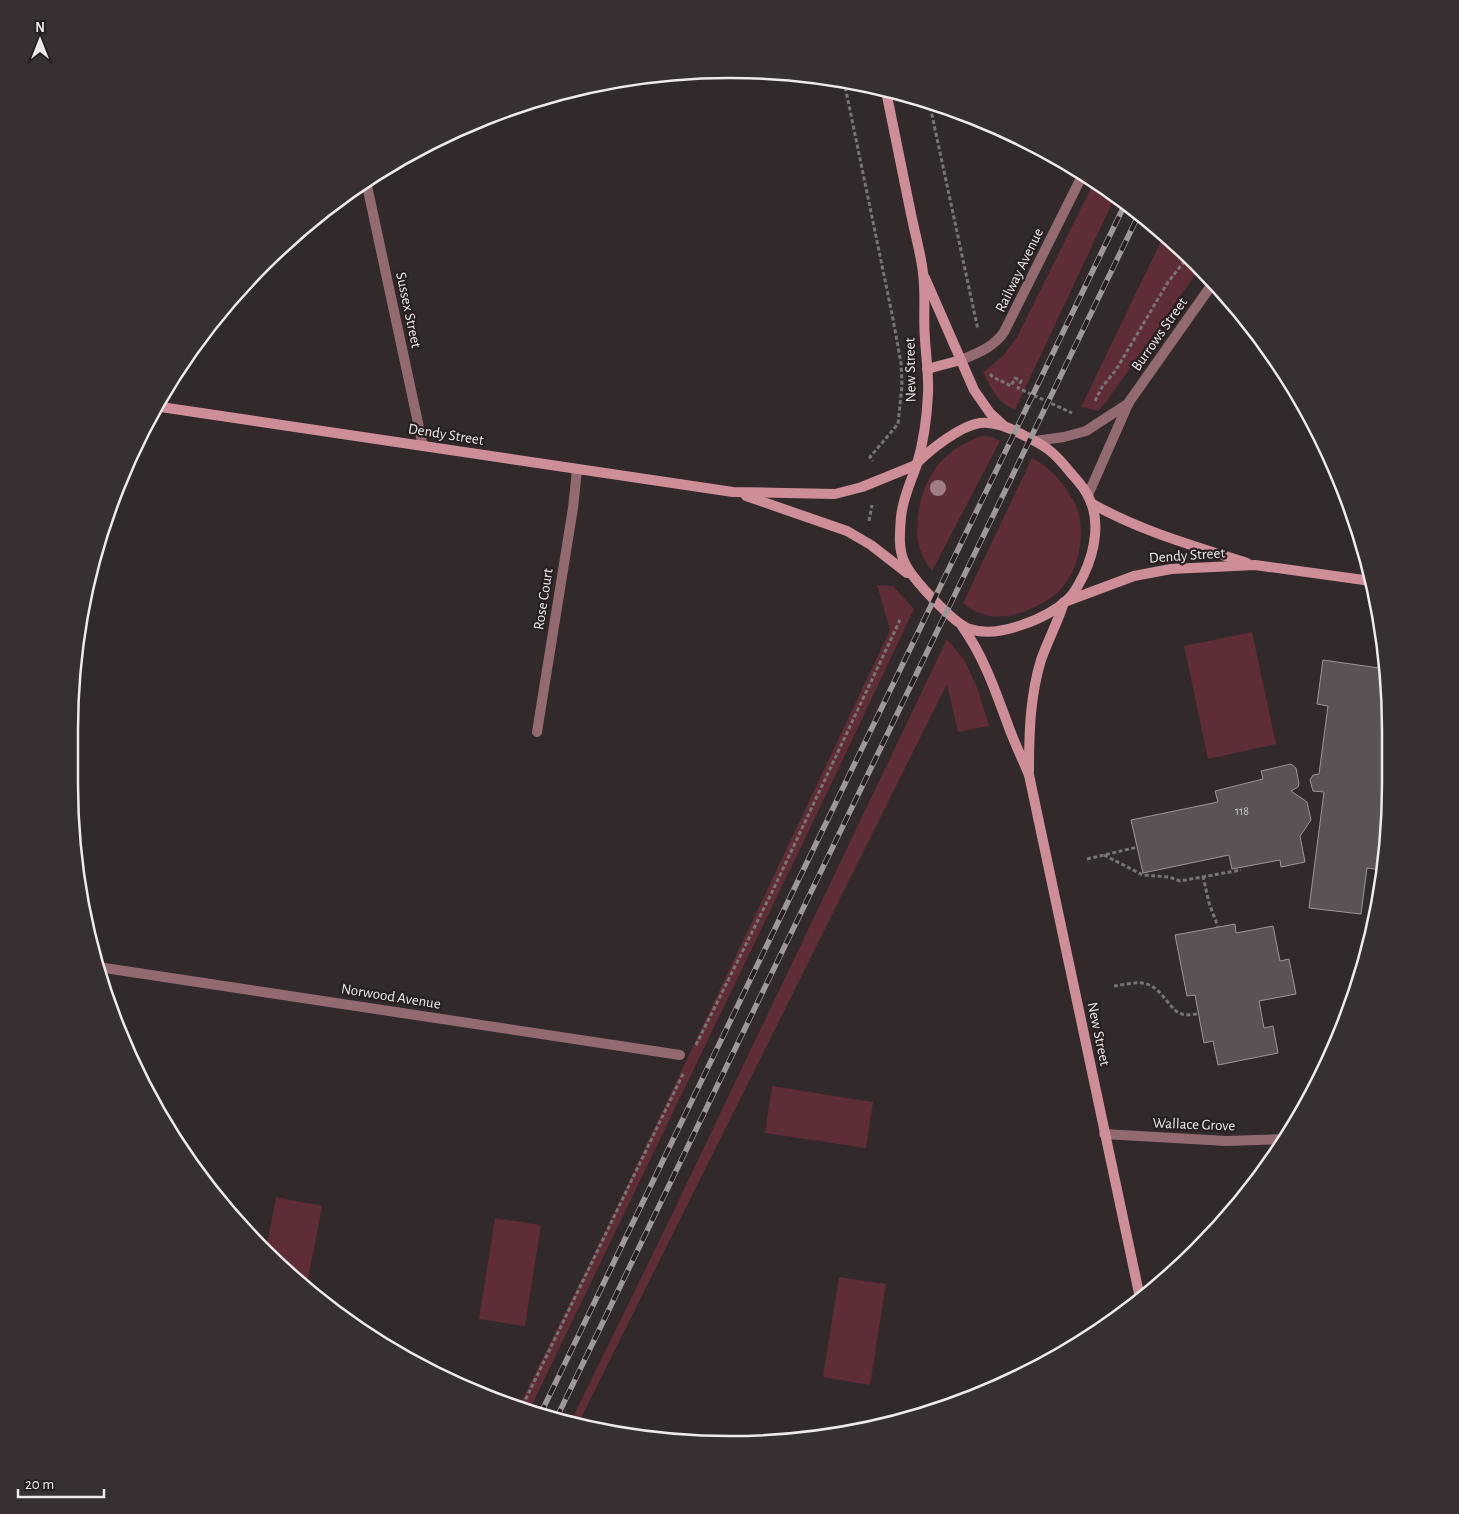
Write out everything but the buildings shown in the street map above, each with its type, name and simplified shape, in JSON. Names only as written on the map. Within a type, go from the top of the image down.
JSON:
[{"type":"main road","name":"New Street","points":[[887,97],[924,275],[928,399],[916,464],[906,490],[900,529],[903,560],[917,580]]},
{"type":"main road","name":"New Street","points":[[924,275],[970,382],[982,403],[993,417],[1008,428]]},
{"type":"main road","points":[[927,369],[962,360]]},
{"type":"main road","name":"Dendy Street","points":[[163,407],[733,492],[829,494],[852,490],[916,464],[952,436],[974,425],[990,423],[1008,428]]},
{"type":"main road","points":[[1008,428],[1047,447],[1056,455],[1090,499]]},
{"type":"main road","name":"Dendy Street","points":[[733,492],[832,524],[864,540],[917,580]]},
{"type":"main road","name":"Dendy Street","points":[[1090,499],[1120,519],[1148,531],[1255,565],[1364,580]]},
{"type":"main road","name":"New Street","points":[[1029,775],[1030,727],[1034,690],[1044,652],[1066,602],[1084,573],[1093,548],[1095,525],[1090,499]]},
{"type":"main road","name":"Dendy Street","points":[[956,620],[970,629],[984,631],[1001,630],[1022,624],[1066,602],[1145,572],[1255,565]]},
{"type":"main road","points":[[917,580],[934,600],[956,620]]},
{"type":"main road","name":"New Street","points":[[956,620],[972,641],[984,662],[1029,775],[1139,1292]]},
{"type":"street","name":"Railway Avenue","points":[[962,360],[994,344],[1004,332],[1080,180]]},
{"type":"street","name":"Sussex Street","points":[[367,187],[423,446]]},
{"type":"street","name":"Burrows Street","points":[[1090,499],[1129,402],[1209,288]]},
{"type":"street","name":"Burrows Street","points":[[1035,440],[1064,437],[1086,430],[1129,402]]},
{"type":"street","name":"Rose Court","points":[[537,732],[573,508],[577,470]]},
{"type":"street","name":"Norwood Avenue","points":[[104,968],[680,1055]]},
{"type":"street","name":"Wallace Grove","points":[[1104,1134],[1226,1141],[1277,1139]]},
{"type":"path","points":[[845,88],[901,363],[902,385],[898,424],[870,457],[877,465],[864,540]]},
{"type":"path","points":[[693,1051],[773,890],[900,620]]},
{"type":"path","points":[[1087,859],[1138,847]]},
{"type":"path","points":[[1104,855],[1143,875],[1169,877],[1180,881],[1241,870]]},
{"type":"path","points":[[1203,876],[1209,903],[1218,927]]},
{"type":"path","points":[[1114,986],[1142,982],[1152,986],[1177,1012],[1183,1015],[1198,1014]]},
{"type":"path","points":[[524,1403],[686,1067]]},
{"type":"shaded area","points":[[1092,187],[1113,202],[1015,410],[999,399],[983,372],[1003,356],[1017,337]]},
{"type":"shaded area","points":[[1161,241],[1196,273],[1107,401],[1098,411],[1081,407]]},
{"type":"shaded area","points":[[983,436],[992,437],[1000,441],[932,571],[920,550],[917,535],[918,516],[925,488],[930,476],[947,456],[969,441]]},
{"type":"shaded area","points":[[1032,458],[1057,477],[1076,505],[1081,528],[1081,540],[1075,564],[1064,586],[1044,602],[1021,613],[1012,615],[995,616],[979,613],[963,603]]},
{"type":"shaded area","points":[[877,585],[893,586],[914,609],[532,1405],[521,1402],[610,1222],[890,630]]},
{"type":"shaded area","points":[[1252,632],[1276,744],[1208,759],[1184,646]]},
{"type":"shaded area","points":[[947,639],[965,661],[978,690],[989,726],[958,732],[947,684],[581,1419],[573,1417],[665,1229]]},
{"type":"shaded area","points":[[772,1086],[873,1102],[866,1148],[765,1133]]},
{"type":"shaded area","points":[[276,1197],[322,1206],[308,1281],[267,1245]]},
{"type":"shaded area","points":[[495,1218],[541,1225],[525,1326],[479,1319]]},
{"type":"shaded area","points":[[839,1277],[886,1284],[870,1385],[823,1377]]},
{"type":"railway","points":[[543,1409],[1122,209]]},
{"type":"railway","points":[[559,1413],[1136,220]]}]
